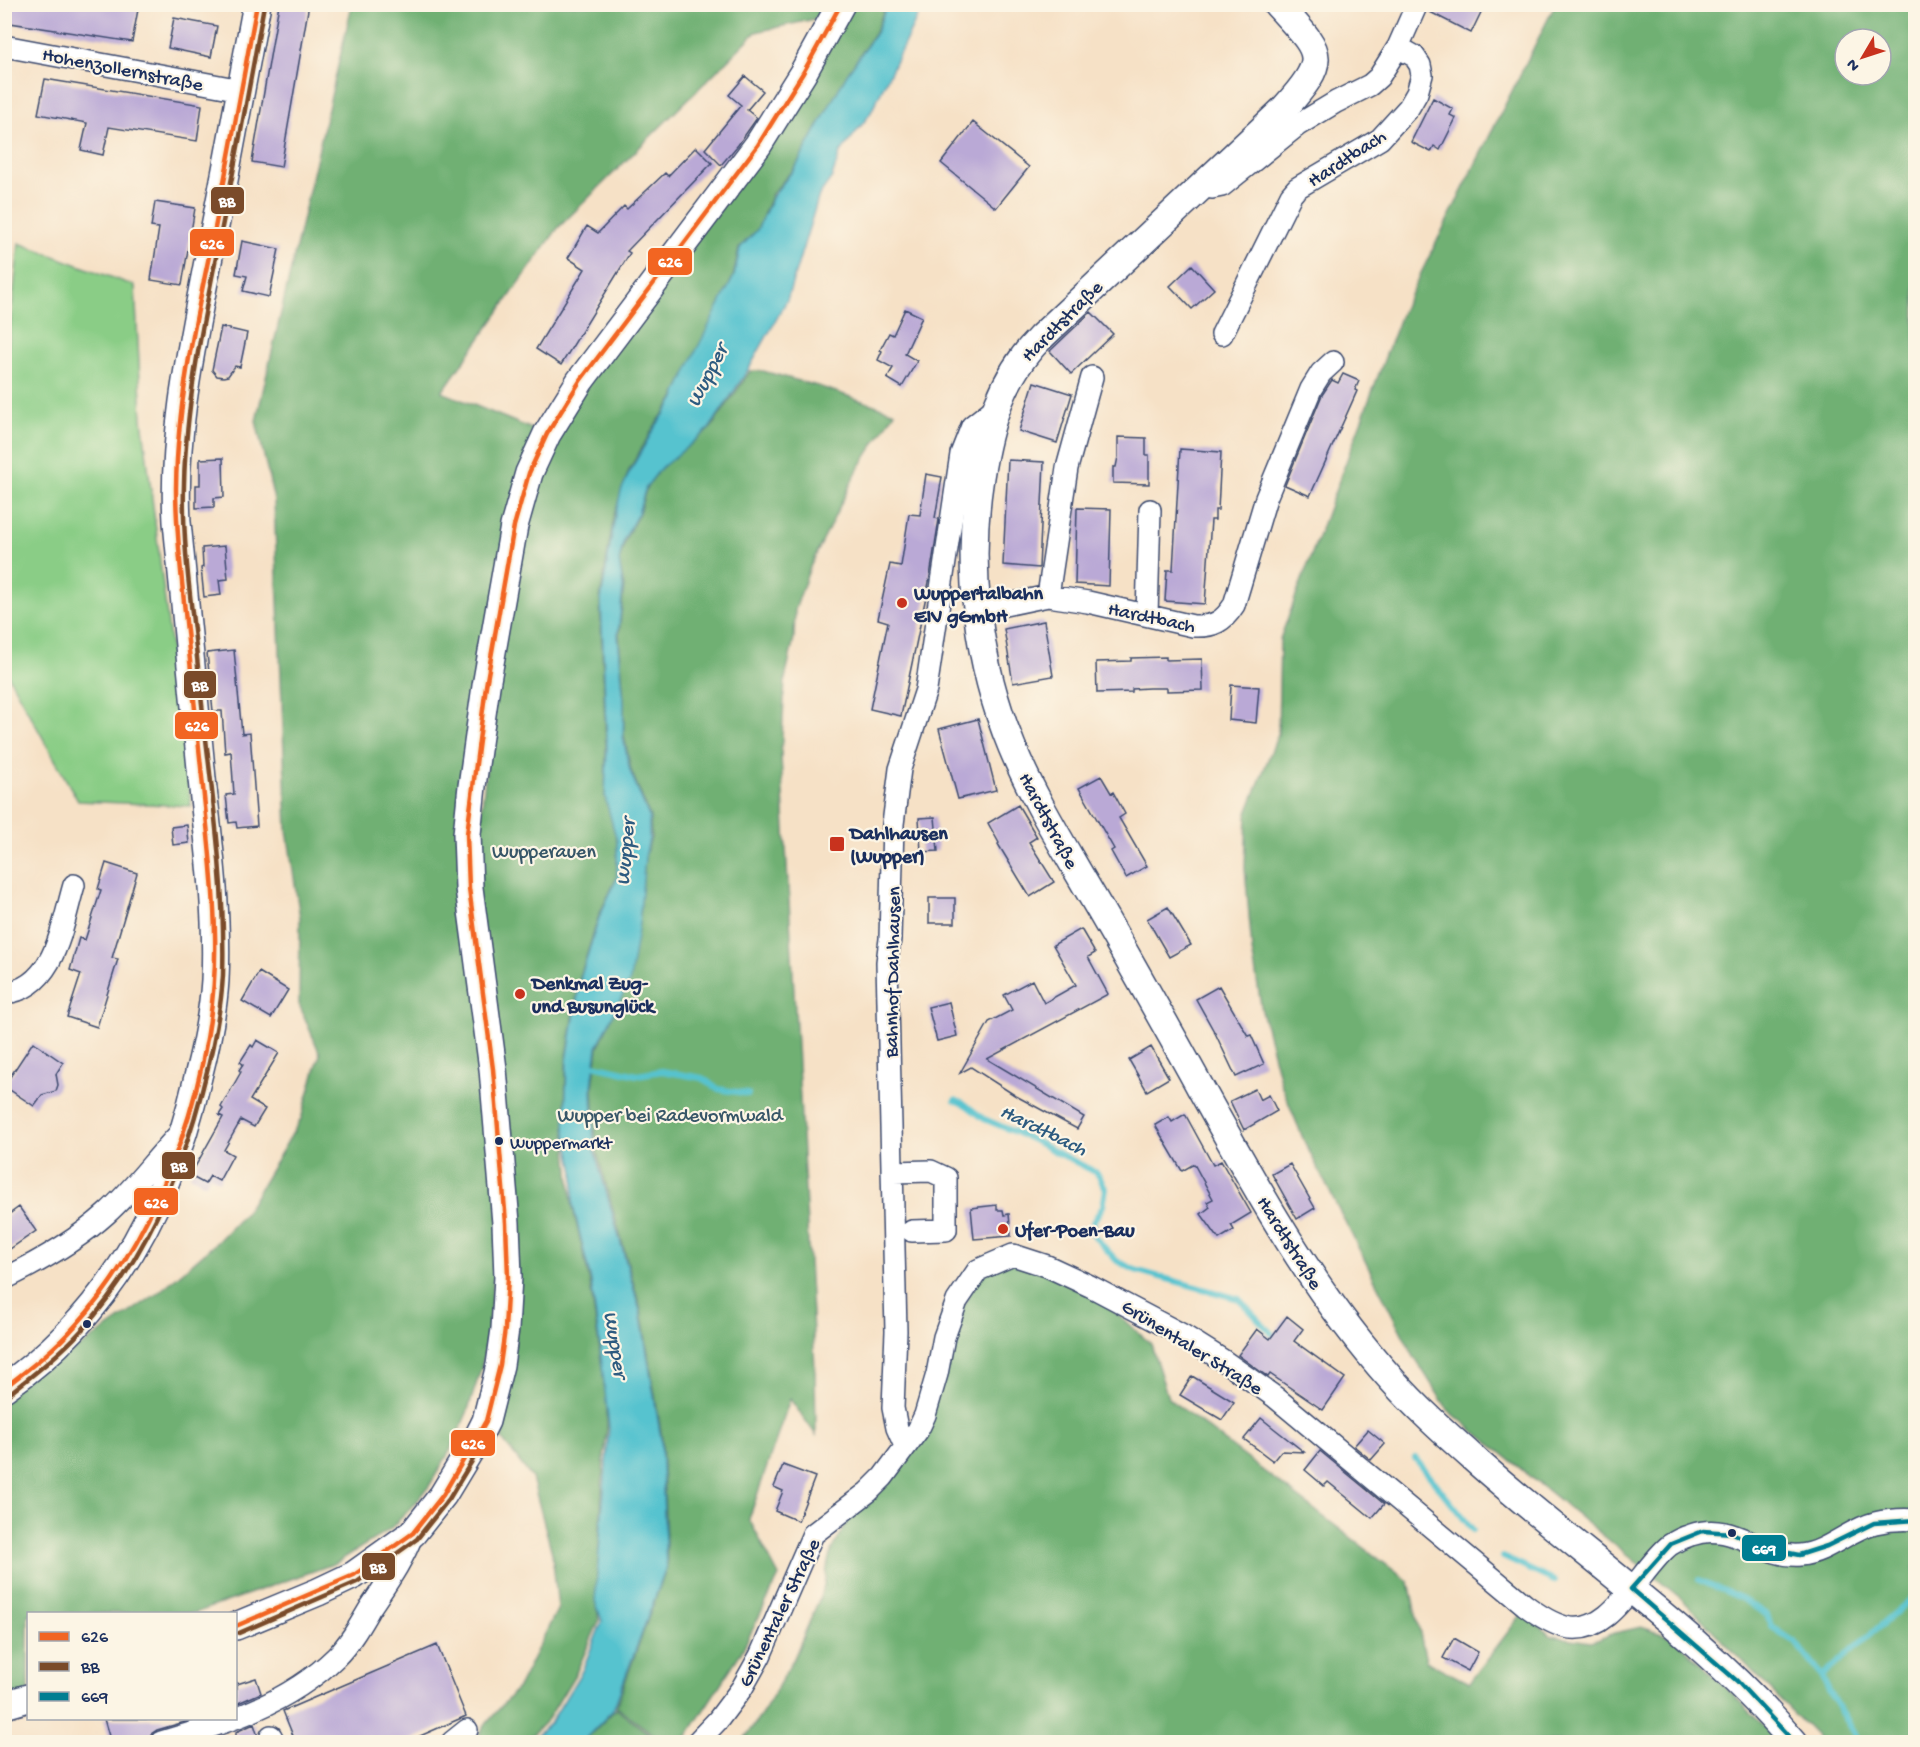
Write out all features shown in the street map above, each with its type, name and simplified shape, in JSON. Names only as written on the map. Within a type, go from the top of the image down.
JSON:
[{"type":"main road","points":[[4,1388],[26,1373],[78,1324],[116,1276],[140,1240],[162,1194],[185,1127],[211,1016],[215,981],[215,940],[205,810],[177,522],[176,450],[198,315],[257,4]]},
{"type":"main road","points":[[237,1626],[354,1575],[413,1533],[443,1495],[486,1420],[500,1365],[505,1329],[506,1223],[493,1069],[470,888],[467,834],[473,775],[514,526],[529,473],[547,434],[579,381],[758,144],[803,73],[841,4]]},
{"type":"main road","name":"Hardtstraße","points":[[1277,4],[1315,49],[1316,60],[1312,75],[1283,110],[1025,352],[1003,388],[986,442],[977,493],[975,528],[976,611],[990,681],[1000,716],[1027,782],[1258,1190],[1307,1269],[1349,1329],[1420,1410],[1524,1502],[1631,1589]]},
{"type":"main road","points":[[1631,1589],[1746,1689],[1794,1743]]},
{"type":"main road","points":[[4,1705],[27,1698]]},
{"type":"street","points":[[1204,184],[1212,188],[1222,186],[1298,125],[1370,85],[1379,77],[1398,47],[1417,4]]},
{"type":"street","name":"Hohenzollernstraße","points":[[4,46],[241,90]]},
{"type":"street","name":"Hardtbach","points":[[1222,334],[1291,195],[1298,188],[1380,139],[1417,93],[1422,75],[1420,65],[1414,56],[1398,47]]},
{"type":"street","name":"Hardtbach","points":[[976,611],[1048,596],[1194,626],[1219,623],[1227,616],[1238,592],[1266,498],[1311,389],[1321,373],[1333,362]]},
{"type":"street","points":[[1048,596],[1067,468],[1092,377]]},
{"type":"street","name":"Bahnhof Dahlhausen","points":[[905,1446],[897,1428],[893,1408],[896,1331],[887,962],[890,939],[893,824],[900,770],[926,690],[961,454],[972,426],[995,408]]},
{"type":"street","points":[[1147,615],[1150,510]]},
{"type":"street","points":[[4,993],[15,992],[28,986],[37,980],[48,966],[74,885]]},
{"type":"street","points":[[4,1279],[44,1259],[80,1235],[107,1213],[185,1127]]},
{"type":"street","points":[[893,1172],[931,1171],[946,1178],[946,1230],[912,1231]]},
{"type":"street","name":"Grünentaler Straße","points":[[697,1743],[742,1688],[760,1656],[813,1533],[868,1492],[883,1477],[918,1430],[925,1415],[937,1374],[944,1336],[957,1301],[978,1270],[1013,1255],[1047,1266],[1090,1286],[1181,1334],[1224,1361],[1284,1404],[1541,1616],[1565,1627],[1585,1628],[1603,1618],[1631,1589]]},
{"type":"street","points":[[1631,1589],[1671,1544],[1703,1531],[1732,1533],[1764,1548],[1799,1555],[1827,1546],[1874,1523],[1916,1520]]},
{"type":"street","points":[[237,1717],[252,1712],[303,1684],[337,1656],[360,1626],[406,1552],[413,1533]]},
{"type":"street","points":[[161,1743],[229,1720]]},
{"type":"green space","points":[[352,5],[835,5],[828,16],[756,32],[558,228],[442,392],[537,431],[467,784],[499,1224],[482,1366],[467,1413],[450,1451],[428,1488],[389,1530],[336,1563],[198,1612],[27,1612],[27,1702],[5,1712],[4,1394],[46,1363],[71,1353],[158,1293],[217,1242],[246,1212],[301,1119],[320,1054],[299,1004],[300,918],[287,830],[274,500],[256,421]]},
{"type":"green space","name":"Wupperauen","points":[[853,5],[886,5],[875,33],[847,74],[796,166],[772,194],[757,230],[739,248],[733,277],[673,400],[629,470],[614,515],[600,599],[606,747],[605,797],[617,840],[617,877],[599,915],[580,977],[566,1062],[565,1127],[572,1204],[590,1283],[607,1403],[596,1598],[599,1621],[576,1673],[548,1719],[525,1742],[474,1742],[519,1686],[558,1608],[552,1553],[532,1478],[502,1439],[515,1339],[473,887],[506,592],[551,437]]},
{"type":"green space","points":[[1555,5],[1915,5],[1915,1742],[1820,1742],[1683,1600],[1448,1410],[1414,1357],[1304,1141],[1281,1084],[1262,1011],[1252,950],[1245,868],[1247,813],[1278,734],[1280,639],[1403,309]]},
{"type":"green space","points":[[19,243],[135,286],[142,419],[191,806],[78,801],[5,666],[4,385]]},
{"type":"green space","name":"Wupper bei Radevormwald","points":[[750,371],[763,371],[821,387],[895,412],[858,469],[810,567],[795,610],[794,638],[785,679],[781,757],[815,1369],[816,1435],[790,1399],[749,1519],[779,1576],[742,1651],[683,1742],[664,1742],[616,1707],[667,1567],[662,1438],[641,1310],[596,1149],[593,1087],[598,1048],[629,978],[639,923],[645,856],[651,838],[650,817],[631,770],[624,735],[619,634],[624,586],[619,561],[626,538],[639,513],[647,486],[662,467],[711,428]]},
{"type":"green space","points":[[1015,1257],[1092,1292],[1151,1344],[1168,1398],[1409,1582],[1426,1661],[1469,1683],[1524,1611],[1551,1636],[1591,1642],[1641,1627],[1675,1638],[1781,1742],[742,1742],[764,1711],[794,1658],[823,1590],[829,1557],[847,1521],[903,1467],[947,1337],[980,1273]]},
{"type":"green space","points":[[616,1709],[660,1742],[583,1742]]},
{"type":"water","name":"Wupper","points":[[887,5],[923,5],[870,114],[840,153],[832,177],[819,195],[787,300],[748,370],[709,429],[660,469],[646,487],[638,513],[624,539],[619,561],[623,587],[618,635],[624,703],[623,737],[630,771],[649,817],[649,839],[630,980],[597,1047],[592,1087],[594,1149],[640,1311],[661,1439],[666,1568],[613,1710],[582,1742],[530,1742],[551,1722],[582,1671],[602,1621],[595,1601],[609,1427],[591,1281],[573,1205],[574,1172],[565,1127],[567,1061],[581,976],[600,915],[617,878],[617,841],[605,797],[607,748],[601,600],[615,516],[621,491],[630,471],[674,400],[734,276],[740,248],[757,230],[773,196],[797,165],[847,74],[876,33]]},
{"type":"building","points":[[4,4],[139,4],[132,42],[4,22]]},
{"type":"building","points":[[279,4],[309,4],[281,167],[252,162]]},
{"type":"building","points":[[1429,4],[1485,4],[1471,33],[1428,11]]},
{"type":"building","points":[[174,18],[217,26],[211,57],[168,48]]},
{"type":"building","points":[[745,76],[763,91],[747,110],[757,118],[721,165],[705,149],[741,105],[729,95]]},
{"type":"building","points":[[45,79],[202,105],[197,141],[109,127],[103,155],[81,150],[87,123],[38,114]]},
{"type":"building","points":[[1433,98],[1453,109],[1450,115],[1456,118],[1440,150],[1434,146],[1431,152],[1411,142]]},
{"type":"building","points":[[973,122],[1029,167],[996,208],[941,163]]},
{"type":"building","points":[[696,147],[712,163],[627,251],[630,253],[561,365],[536,349],[585,269],[568,258],[587,226],[598,233],[624,206],[627,209],[665,173],[668,176]]},
{"type":"building","points":[[155,202],[195,208],[182,285],[151,280],[159,228],[151,227]]},
{"type":"building","points":[[242,241],[279,249],[269,297],[243,291],[247,276],[236,274]]},
{"type":"building","points":[[1192,265],[1214,289],[1192,309],[1170,286]]},
{"type":"building","points":[[905,309],[922,317],[905,354],[917,361],[902,387],[887,378],[893,368],[878,360],[882,351],[880,350],[889,333],[893,335]]},
{"type":"building","points":[[1091,312],[1113,334],[1071,374],[1050,351]]},
{"type":"building","points":[[221,327],[247,333],[240,367],[235,366],[228,376],[223,377],[217,376],[212,370]]},
{"type":"building","points":[[1343,374],[1359,381],[1355,390],[1357,391],[1310,496],[1285,485],[1322,395],[1332,380],[1338,383]]},
{"type":"building","points":[[1034,382],[1072,394],[1057,443],[1019,431]]},
{"type":"building","points":[[1118,437],[1146,438],[1146,455],[1149,455],[1149,484],[1113,483],[1113,467],[1116,467],[1118,457]]},
{"type":"building","points":[[1180,449],[1221,452],[1218,510],[1215,510],[1215,520],[1211,520],[1205,604],[1165,601],[1167,570],[1173,570]]},
{"type":"building","points":[[223,458],[224,497],[214,498],[214,507],[196,508],[196,485],[200,485],[200,459]]},
{"type":"building","points":[[1008,460],[1044,462],[1039,568],[1003,565]]},
{"type":"building","points":[[926,474],[942,477],[935,518],[939,519],[929,582],[901,716],[870,709],[888,622],[878,619],[890,564],[901,566],[909,514],[920,515]]},
{"type":"building","points":[[1077,508],[1111,509],[1109,586],[1075,584]]},
{"type":"building","points":[[225,546],[228,579],[219,580],[221,595],[204,597],[201,568],[203,567],[202,548]]},
{"type":"building","points":[[1044,621],[1053,676],[1013,683],[1004,629]]},
{"type":"building","points":[[234,650],[242,734],[250,733],[257,826],[237,828],[236,822],[229,823],[226,795],[234,794],[231,752],[225,753],[222,711],[213,711],[207,653]]},
{"type":"building","points":[[1166,657],[1166,660],[1202,659],[1203,690],[1167,691],[1167,688],[1149,688],[1132,689],[1132,692],[1097,693],[1096,662]]},
{"type":"building","points":[[1231,685],[1259,687],[1256,723],[1229,720]]},
{"type":"building","points":[[978,719],[996,790],[958,799],[939,729]]},
{"type":"building","points":[[1101,776],[1125,814],[1119,818],[1147,866],[1126,878],[1111,851],[1114,849],[1079,788]]},
{"type":"building","points":[[1018,805],[1037,837],[1029,842],[1054,882],[1030,897],[988,823]]},
{"type":"building","points":[[935,817],[938,851],[921,852],[919,818]]},
{"type":"building","points":[[187,825],[189,843],[173,845],[171,827]]},
{"type":"building","points":[[106,863],[137,873],[112,958],[118,959],[97,1027],[67,1017],[81,974],[70,970],[79,938],[85,940],[101,890],[98,889]]},
{"type":"building","points":[[929,898],[955,898],[955,923],[929,923]]},
{"type":"building","points":[[1168,907],[1191,945],[1169,957],[1147,919]]},
{"type":"building","points":[[1081,929],[1095,953],[1088,957],[1108,994],[987,1059],[1084,1117],[1077,1129],[1016,1096],[971,1067],[960,1073],[989,1022],[1012,1010],[1004,995],[1032,980],[1044,1003],[1076,985],[1053,945]]},
{"type":"building","points":[[259,972],[288,990],[271,1018],[242,1001]]},
{"type":"building","points":[[1219,986],[1248,1036],[1251,1035],[1264,1064],[1236,1077],[1196,999]]},
{"type":"building","points":[[949,1002],[957,1036],[937,1041],[928,1007]]},
{"type":"building","points":[[257,1040],[279,1053],[250,1100],[265,1109],[254,1127],[241,1120],[224,1150],[233,1155],[219,1181],[210,1176],[205,1184],[190,1176],[223,1117],[219,1115],[223,1109],[221,1107],[241,1072],[239,1070],[243,1064],[240,1062]]},
{"type":"building","points":[[33,1042],[63,1063],[56,1074],[58,1085],[56,1091],[42,1095],[34,1106],[4,1086]]},
{"type":"building","points":[[1151,1047],[1169,1078],[1147,1091],[1129,1060]]},
{"type":"building","points":[[1255,1089],[1260,1100],[1269,1095],[1277,1111],[1244,1130],[1230,1101]]},
{"type":"building","points":[[1185,1114],[1213,1165],[1221,1161],[1251,1213],[1231,1225],[1234,1230],[1219,1239],[1201,1214],[1210,1207],[1207,1202],[1213,1199],[1194,1164],[1182,1171],[1155,1125],[1169,1117],[1172,1122]]},
{"type":"building","points":[[1290,1164],[1315,1208],[1297,1219],[1272,1174]]},
{"type":"building","points":[[997,1205],[997,1210],[1003,1210],[1004,1215],[1009,1214],[1011,1236],[974,1239],[971,1208]]},
{"type":"building","points":[[19,1207],[36,1231],[4,1253],[4,1218]]},
{"type":"building","points":[[1287,1316],[1303,1329],[1294,1341],[1345,1378],[1323,1410],[1270,1374],[1268,1377],[1238,1355],[1257,1329],[1270,1339]]},
{"type":"building","points":[[1192,1376],[1234,1402],[1222,1420],[1180,1395]]},
{"type":"building","points":[[1261,1418],[1304,1452],[1281,1451],[1273,1461],[1244,1439]]},
{"type":"building","points":[[1368,1430],[1385,1444],[1371,1460],[1354,1446]]},
{"type":"building","points":[[1320,1451],[1384,1504],[1372,1518],[1328,1482],[1324,1486],[1305,1470]]},
{"type":"building","points":[[783,1465],[815,1477],[798,1521],[775,1511],[783,1491],[774,1487]]},
{"type":"building","points":[[1454,1638],[1478,1652],[1468,1671],[1443,1658]]},
{"type":"building","points":[[437,1645],[466,1716],[404,1743],[296,1743],[283,1711]]},
{"type":"building","points":[[256,1678],[261,1693],[237,1704],[237,1684]]},
{"type":"building","points":[[104,1720],[192,1720],[157,1730],[151,1734],[149,1743],[111,1743]]},
{"type":"building","points":[[254,1724],[260,1743],[236,1743],[236,1732]]},
{"type":"waterway","name":"Hardtbach","points":[[589,1064],[637,1075],[662,1071],[702,1078],[718,1089],[748,1094]]},
{"type":"waterway","name":"Hardtbach","points":[[955,1100],[966,1105],[984,1119],[1029,1138],[1097,1173],[1106,1189],[1103,1206],[1093,1222],[1093,1235],[1117,1261],[1135,1270],[1239,1299],[1272,1334]]},
{"type":"waterway","name":"Hardtbach","points":[[1415,1458],[1473,1530]]},
{"type":"waterway","name":"Hardtbach","points":[[1503,1557],[1554,1581]]},
{"type":"waterway","name":"Hardtbach","points":[[1699,1580],[1741,1598],[1767,1615],[1771,1626],[1796,1643],[1822,1676],[1859,1742]]},
{"type":"waterway","points":[[1822,1676],[1916,1595]]},
{"type":"transit line","name":"626","points":[[4,1388],[33,1366],[68,1334],[108,1286],[136,1241],[160,1193],[180,1142],[196,1089],[207,1036],[214,983],[215,933],[210,860],[179,550],[176,504],[177,455],[189,357],[257,4]]},
{"type":"transit line","name":"626","points":[[237,1626],[354,1575],[413,1533],[443,1495],[486,1421],[500,1365],[508,1277],[506,1223],[493,1069],[469,888],[467,834],[486,686],[514,526],[529,473],[547,434],[580,381],[758,145],[803,73],[841,4]]},
{"type":"transit line","name":"BB","points":[[9,1394],[81,1331],[123,1278],[140,1249],[156,1219],[182,1156],[193,1124],[216,1033],[223,975],[222,899],[190,599],[184,484],[189,418],[198,353],[264,5]]},
{"type":"transit line","name":"BB","points":[[239,1633],[357,1582],[417,1539],[449,1499],[478,1451]]},
{"type":"transit line","name":"669","points":[[1631,1589],[1671,1544],[1703,1531],[1732,1533],[1764,1548],[1799,1555],[1827,1546],[1874,1523],[1916,1520]]},
{"type":"transit line","name":"669","points":[[1631,1589],[1737,1681],[1794,1742]]},
{"type":"place","name":"Wuppertalbahn EIV gGmbH","points":[[902,603]]},
{"type":"place","name":"Dahlhausen (Wupper)","points":[[837,844]]},
{"type":"place","name":"Denkmal Zug- und Busunglück","points":[[520,994]]},
{"type":"place","name":"Wuppermarkt","points":[[499,1141]]},
{"type":"place","name":"Ufer-Poen-Bau","points":[[1003,1229]]}]
